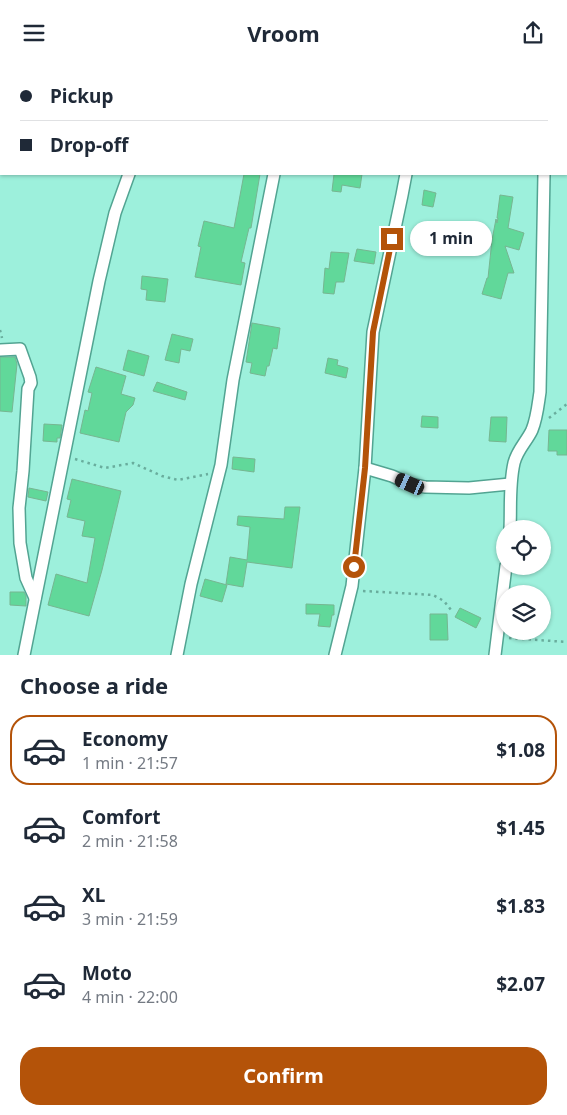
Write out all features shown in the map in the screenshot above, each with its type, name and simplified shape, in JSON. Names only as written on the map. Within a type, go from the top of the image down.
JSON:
[{"type":"street","points":[[24,655],[99,281],[115,213],[129,175]]},
{"type":"street","points":[[176,655],[190,585],[219,472],[233,380],[274,175]]},
{"type":"street","points":[[335,655],[352,586],[365,468],[373,332],[406,175]]},
{"type":"street","points":[[510,520],[510,484],[514,462],[520,448],[532,431],[537,416],[540,392],[544,175]]},
{"type":"street","points":[[0,350],[20,349],[31,383],[28,389],[19,517],[20,543],[26,578],[35,598]]},
{"type":"street","points":[[365,468],[392,476],[410,484],[425,487],[469,488],[510,484]]},
{"type":"street","points":[[495,655],[497,640]]},
{"type":"path","points":[[64,454],[84,463],[104,468],[129,463],[138,464],[162,476],[178,480],[219,472]]},
{"type":"path","points":[[352,586],[364,591],[433,595],[444,601],[451,610]]},
{"type":"path","points":[[542,640],[567,642]]},
{"type":"building","points":[[244,175],[260,175],[251,228],[249,228],[241,262],[245,263],[241,285],[195,277],[201,247],[198,246],[204,221],[234,228]]},
{"type":"building","points":[[334,175],[362,175],[360,188],[342,185],[341,192],[332,191]]},
{"type":"building","points":[[424,190],[436,193],[433,207],[422,205]]},
{"type":"building","points":[[500,195],[513,197],[508,228],[524,233],[519,250],[505,246],[514,273],[508,273],[501,299],[482,294],[488,278]]},
{"type":"building","points":[[357,249],[376,252],[374,264],[354,261]]},
{"type":"building","points":[[331,252],[349,253],[344,282],[336,282],[334,294],[323,293],[325,268],[329,269]]},
{"type":"building","points":[[142,276],[168,279],[165,302],[146,300],[147,290],[141,289]]},
{"type":"building","points":[[252,323],[280,328],[277,349],[273,348],[265,376],[250,373],[252,363],[246,362]]},
{"type":"building","points":[[172,334],[193,339],[190,351],[181,349],[179,363],[165,360]]},
{"type":"building","points":[[128,350],[149,356],[144,376],[123,370]]},
{"type":"building","points":[[0,357],[15,357],[17,364],[12,412],[0,411]]},
{"type":"building","points":[[328,358],[338,360],[337,365],[348,368],[346,378],[325,373]]},
{"type":"building","points":[[96,367],[126,376],[121,394],[135,398],[133,405],[126,412],[119,442],[80,433],[85,410],[88,411],[92,393],[88,392]]},
{"type":"building","points":[[157,382],[187,392],[185,400],[153,391]]},
{"type":"building","points":[[422,416],[438,417],[438,428],[421,427]]},
{"type":"building","points":[[491,417],[507,417],[506,442],[489,441]]},
{"type":"building","points":[[44,424],[62,425],[60,438],[57,438],[57,442],[43,441]]},
{"type":"building","points":[[549,430],[567,430],[567,455],[557,455],[557,451],[548,451]]},
{"type":"building","points":[[233,457],[255,459],[254,472],[232,469]]},
{"type":"building","points":[[72,479],[121,491],[89,616],[48,605],[56,574],[87,583],[95,538],[82,536],[85,521],[67,517],[71,500],[67,499]]},
{"type":"building","points":[[29,488],[48,492],[46,501],[28,497]]},
{"type":"building","points":[[285,507],[300,507],[292,568],[247,562],[243,587],[226,584],[230,557],[247,560],[250,527],[237,525],[238,516],[284,519]]},
{"type":"building","points":[[205,579],[227,585],[222,602],[200,596]]},
{"type":"building","points":[[10,592],[24,592],[26,606],[10,605]]},
{"type":"building","points":[[306,604],[334,605],[334,615],[332,615],[330,627],[318,626],[320,614],[306,614]]},
{"type":"building","points":[[460,608],[481,618],[476,628],[455,617]]},
{"type":"building","points":[[430,614],[447,614],[448,640],[430,640]]},
{"type":"route","points":[[354,567],[365,468],[373,332],[392,239]]}]
